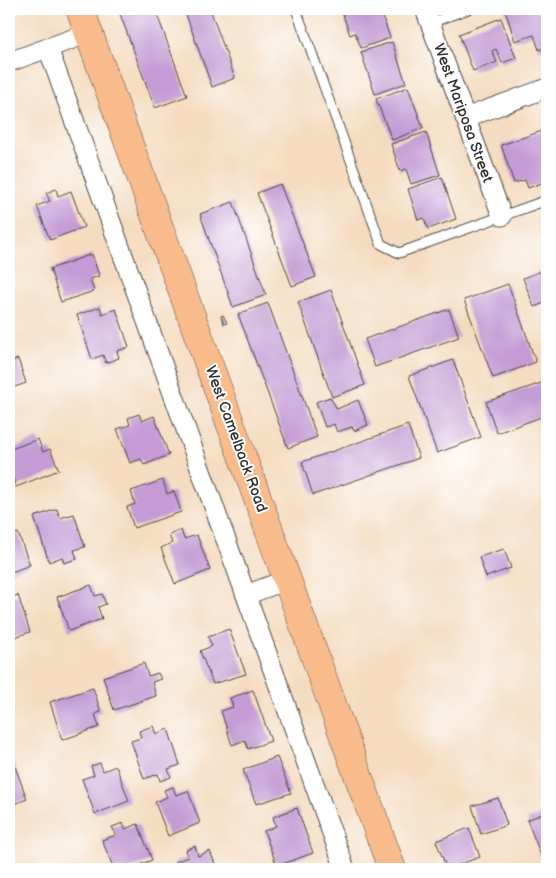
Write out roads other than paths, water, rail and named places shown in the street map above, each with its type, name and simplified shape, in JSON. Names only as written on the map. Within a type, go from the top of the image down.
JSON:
[{"type":"main road","name":"West Camelback Road","points":[[84,21],[392,869]]},
{"type":"street","name":"West Mariposa Street","points":[[427,16],[502,216]]},
{"type":"street","points":[[9,62],[48,48],[84,21]]},
{"type":"street","points":[[48,48],[345,869]]},
{"type":"street","points":[[465,118],[547,88]]},
{"type":"street","points":[[246,595],[286,580]]},
{"type":"lane","points":[[296,9],[381,244],[399,253],[547,200]]},
{"type":"lane","points":[[427,16],[468,9]]}]
